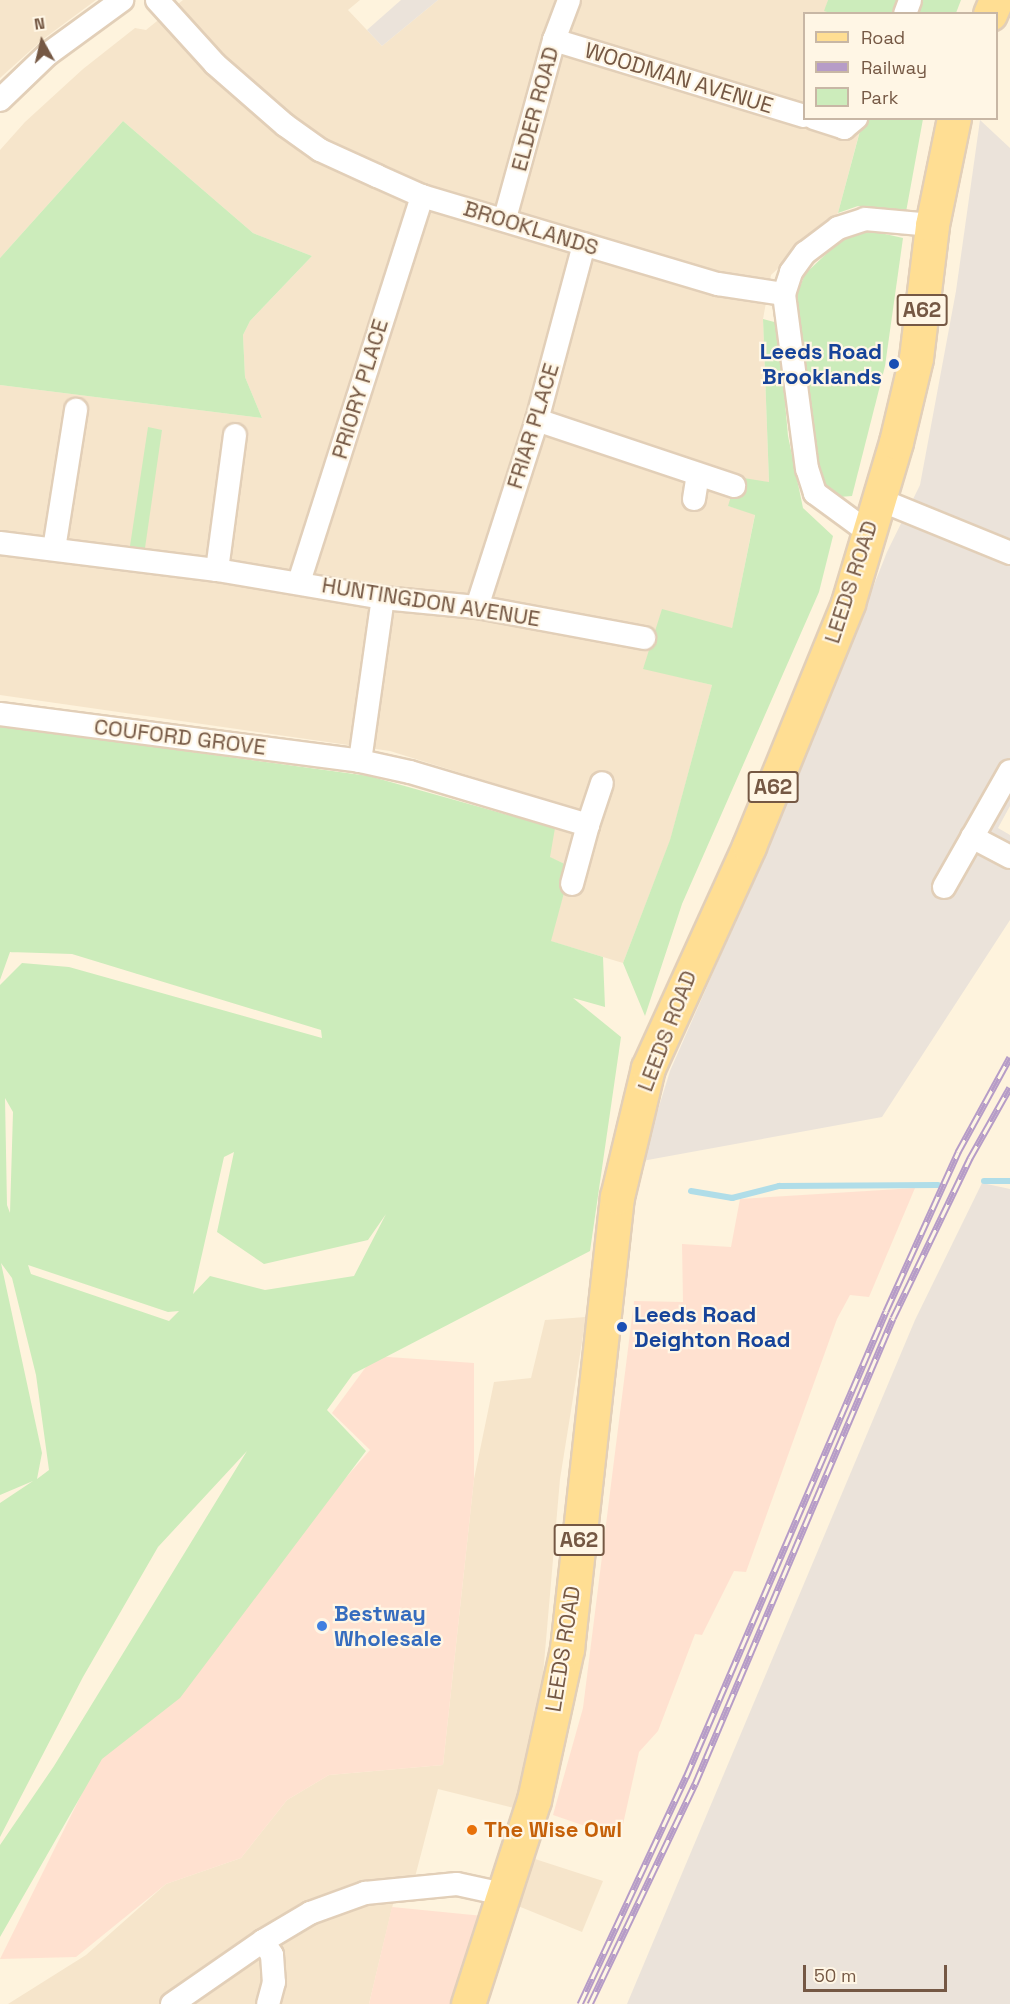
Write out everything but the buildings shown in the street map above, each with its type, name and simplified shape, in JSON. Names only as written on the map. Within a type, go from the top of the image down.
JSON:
[{"type":"main road","name":"LEEDS ROAD","points":[[468,2004],[534,1800],[567,1649],[617,1197],[648,1068],[749,846],[848,603],[916,358],[932,225],[954,120]]},
{"type":"street","points":[[0,100],[48,54],[122,0]]},
{"type":"street","name":"BROOKLANDS","points":[[157,0],[215,64],[285,125],[321,150],[422,196],[505,218],[718,284],[784,294]]},
{"type":"street","name":"ELDER ROAD","points":[[505,218],[554,40],[569,0]]},
{"type":"street","name":"WOODMAN AVENUE","points":[[554,40],[803,116]]},
{"type":"street","points":[[820,120],[844,128],[854,120]]},
{"type":"street","name":"PRIORY PLACE","points":[[299,582],[422,196]]},
{"type":"street","points":[[868,532],[815,493],[807,469],[784,294],[791,272],[805,253],[838,228],[865,219],[932,225]]},
{"type":"street","name":"FRIAR PLACE","points":[[477,607],[537,420],[584,244]]},
{"type":"street","points":[[54,549],[76,410]]},
{"type":"street","points":[[537,420],[734,486]]},
{"type":"street","points":[[217,570],[235,435]]},
{"type":"street","points":[[694,499],[698,474]]},
{"type":"street","points":[[878,498],[1010,553]]},
{"type":"street","name":"HUNTINGDON AVENUE","points":[[0,543],[217,570],[299,582],[383,598],[477,607],[644,638]]},
{"type":"street","points":[[360,761],[383,598]]},
{"type":"street","name":"COUFORD GROVE","points":[[0,714],[360,761],[410,772],[588,825]]},
{"type":"street","points":[[944,887],[1010,771]]},
{"type":"street","points":[[572,884],[602,783]]},
{"type":"street","points":[[972,837],[1010,857]]},
{"type":"street","points":[[172,2004],[263,1941],[310,1913],[364,1893],[457,1884],[503,1894]]},
{"type":"street","points":[[263,1941],[272,1955],[274,1982],[268,2004]]},
{"type":"shaded area","points":[[0,0],[96,0],[42,40],[0,78]]},
{"type":"shaded area","points":[[183,0],[360,0],[348,10],[382,46],[438,0],[828,0],[825,11],[829,12],[803,12],[803,120],[863,120],[838,213],[771,275],[763,319],[769,483],[728,506],[755,514],[732,629],[643,668],[712,685],[670,841],[623,963],[550,941],[571,867],[549,857],[557,803],[390,751],[0,695],[0,385],[262,418],[245,377],[243,335],[250,321],[312,256],[253,233],[123,121],[0,258],[0,150],[25,122],[83,69],[135,28],[146,30]]},
{"type":"shaded area","points":[[401,0],[438,0],[382,46],[367,30]]},
{"type":"shaded area","points":[[980,120],[1010,148],[1010,806],[998,828],[1010,835],[1010,920],[882,1117],[642,1161],[670,1071],[790,797],[887,552],[920,485],[956,291]]},
{"type":"shaded area","points":[[982,1183],[1010,1189],[1010,2004],[627,2004],[915,1320]]},
{"type":"shaded area","points":[[915,1188],[869,1297],[850,1295],[837,1319],[746,1572],[734,1571],[702,1635],[695,1634],[658,1731],[639,1752],[620,1838],[553,1815],[583,1708],[634,1301],[683,1302],[682,1244],[731,1247],[740,1199]]},
{"type":"shaded area","points":[[586,1317],[560,1479],[541,1698],[514,1808],[438,1789],[415,1877],[399,1879],[369,2004],[8,2004],[86,1955],[166,1884],[241,1858],[287,1800],[329,1775],[443,1765],[474,1479],[494,1382],[531,1378],[545,1320]]},
{"type":"shaded area","points":[[374,1356],[474,1363],[474,1479],[443,1765],[329,1775],[287,1800],[241,1858],[166,1884],[76,1957],[0,1959],[97,1763],[370,1450],[332,1413]]},
{"type":"shaded area","points":[[535,1859],[603,1881],[582,1932],[518,1906]]},
{"type":"shaded area","points":[[392,1907],[483,1916],[455,2004],[369,2004]]},
{"type":"green space","points":[[828,0],[961,0],[956,12],[824,11]]},
{"type":"green space","points":[[869,120],[923,120],[906,212],[896,214],[858,206],[838,213],[860,131]]},
{"type":"green space","points":[[123,121],[253,233],[312,256],[250,321],[243,335],[245,377],[262,418],[0,385],[0,258]]},
{"type":"green space","points":[[867,230],[903,238],[885,366],[852,496],[839,497],[823,488],[814,464],[797,294],[805,274],[847,234]]},
{"type":"green space","points":[[763,319],[778,323],[788,436],[803,508],[833,536],[819,592],[682,904],[645,1016],[623,963],[670,840],[712,685],[643,669],[662,609],[732,628],[755,515],[728,506],[737,477],[769,482]]},
{"type":"green space","points":[[148,427],[162,430],[145,548],[130,546]]},
{"type":"green space","points":[[0,726],[369,776],[555,828],[550,857],[571,867],[551,941],[603,957],[605,1007],[573,998],[621,1037],[590,1251],[353,1374],[327,1410],[366,1451],[180,1698],[102,1759],[0,1937],[0,1845],[54,1766],[247,1451],[158,1547],[83,1677],[0,1837],[0,1503],[33,1481],[0,1495],[0,985],[22,963],[69,967],[322,1038],[321,1030],[72,954],[10,952],[0,980]],"holes":[[[5,1098],[13,1112],[10,1213],[7,1205]],[[234,1152],[217,1232],[264,1264],[368,1240],[386,1214],[354,1276],[265,1290],[210,1276],[193,1294],[224,1157]],[[1,1263],[12,1278],[36,1375],[49,1470],[37,1479],[42,1453]],[[28,1265],[168,1312],[179,1311],[169,1321],[31,1274]]]},
{"type":"waterway","points":[[984,1181],[1010,1181]]},
{"type":"waterway","points":[[691,1191],[732,1198],[779,1186],[938,1185]]},
{"type":"railway","points":[[580,2004],[686,1777],[886,1311],[958,1152],[1010,1057]]},
{"type":"railway","points":[[590,2004],[695,1784],[893,1318],[970,1158],[1010,1087]]},
{"type":"place","name":"Leeds Road Brooklands","points":[[894,364]]},
{"type":"place","name":"Leeds Road Deighton Road","points":[[622,1327]]},
{"type":"place","name":"Bestway Wholesale","points":[[322,1626]]},
{"type":"place","name":"The Wise Owl","points":[[472,1830]]}]
